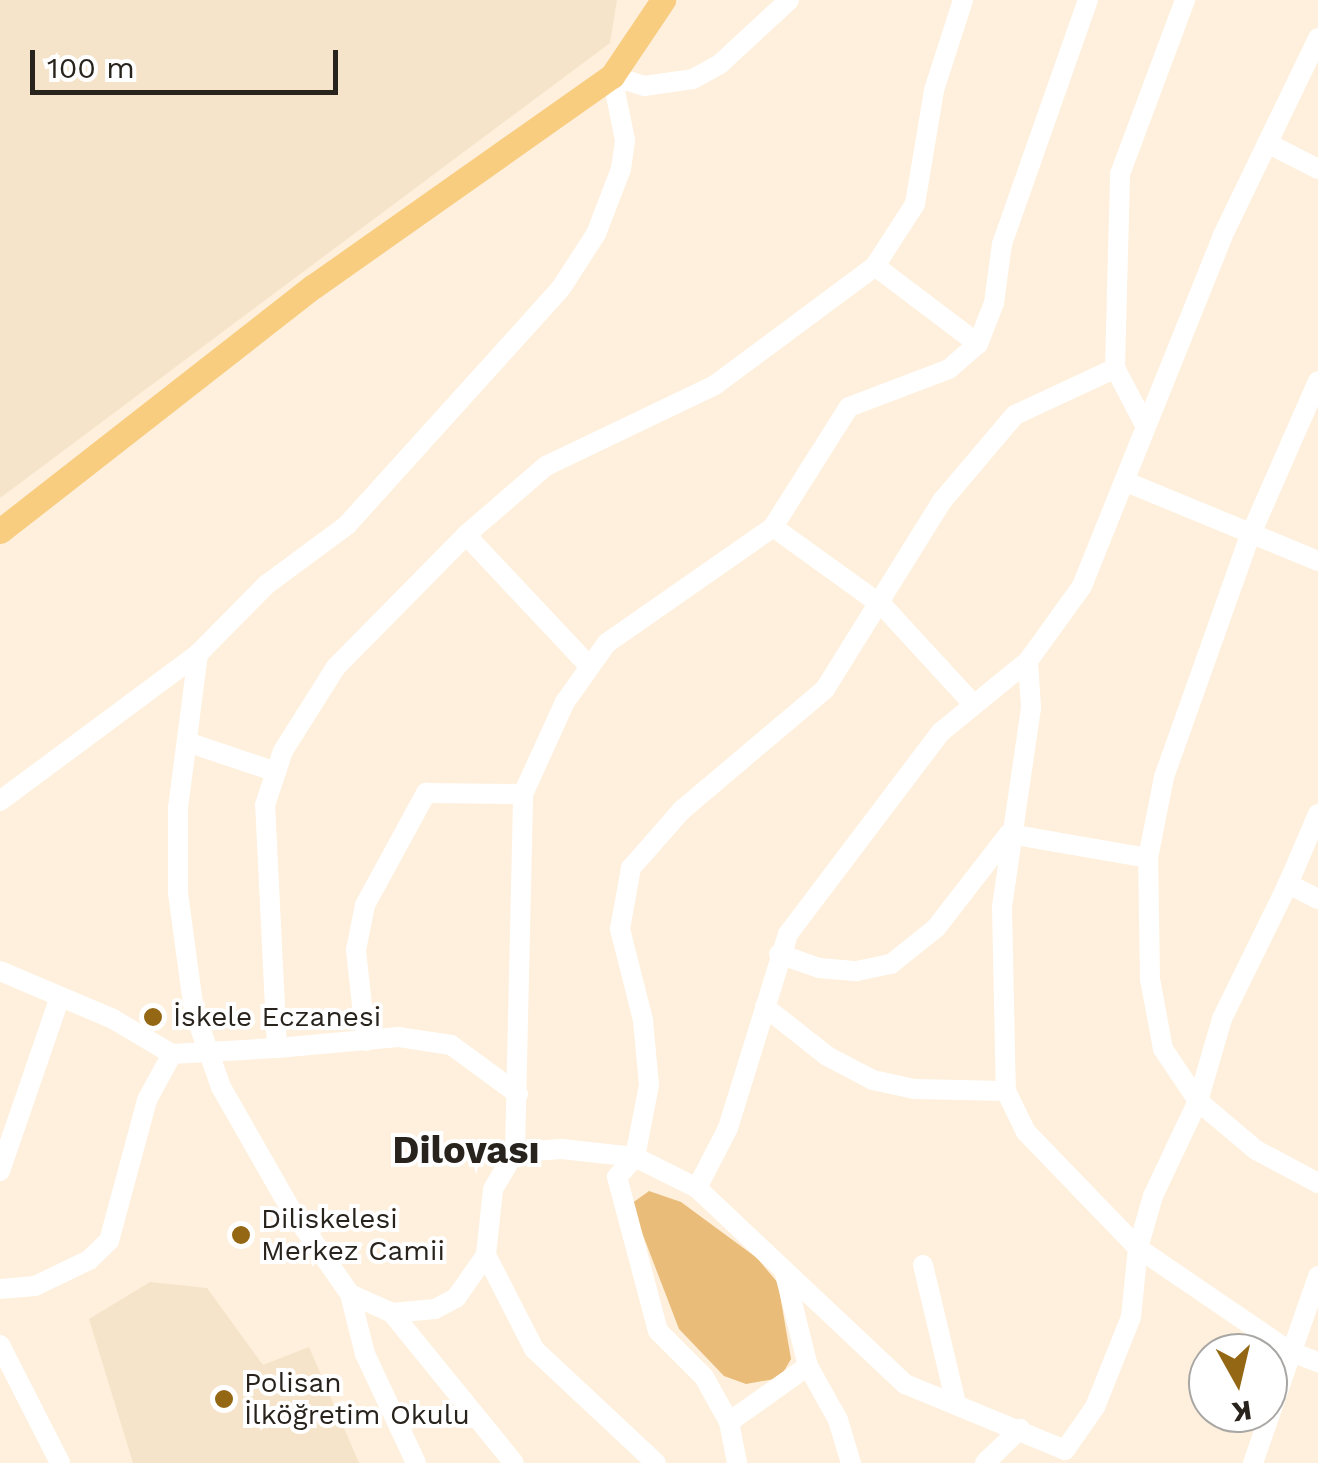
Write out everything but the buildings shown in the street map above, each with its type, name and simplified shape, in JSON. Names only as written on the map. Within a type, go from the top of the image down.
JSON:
[{"type":"main road","points":[[0,530],[298,298],[612,76],[662,0]]},
{"type":"street","points":[[0,801],[198,654],[266,586],[347,525],[561,288],[596,234],[621,169],[625,140],[612,76],[644,86],[693,80],[720,64],[789,0]]},
{"type":"street","points":[[277,1048],[265,820],[276,772],[336,667],[466,535],[546,466],[716,385],[876,266],[915,204],[934,90],[963,0]]},
{"type":"street","points":[[392,1313],[435,1309],[456,1298],[486,1255],[493,1190],[515,1152],[523,794],[564,702],[589,666],[656,602],[773,527],[849,407],[950,369],[978,344],[994,303],[1002,244],[1088,0]]},
{"type":"street","points":[[1144,423],[1116,368],[1120,174],[1186,0]]},
{"type":"street","points":[[696,1188],[728,1128],[780,954],[823,884],[941,732],[1028,661],[1082,586],[1144,423],[1267,143],[1318,38]]},
{"type":"street","points":[[1267,143],[1318,169]]},
{"type":"street","points":[[876,266],[978,344]]},
{"type":"street","points":[[737,1463],[729,1422],[704,1377],[658,1331],[617,1178],[635,1157],[649,1085],[643,1020],[620,929],[631,868],[682,810],[825,690],[882,606],[942,502],[1015,416],[1116,368]]},
{"type":"street","points":[[1318,381],[1250,536],[1164,776],[1148,858],[1150,979],[1163,1049],[1198,1101],[1256,1150],[1318,1183]]},
{"type":"street","points":[[1124,481],[1318,561]]},
{"type":"street","points":[[773,527],[882,606],[974,705]]},
{"type":"street","points":[[466,535],[589,666]]},
{"type":"street","points":[[198,654],[178,807],[178,894],[194,1011],[207,1052],[290,1208],[350,1294],[365,1354],[416,1463]]},
{"type":"street","points":[[1028,661],[1031,708],[1008,834],[1002,907],[1006,1091],[1026,1132],[1138,1248],[1290,1351],[1318,1362]]},
{"type":"street","points":[[187,742],[276,772]]},
{"type":"street","points":[[366,1041],[356,950],[365,906],[426,792],[523,794]]},
{"type":"street","points":[[515,1152],[562,1149],[635,1157],[696,1188],[905,1384],[1020,1429],[1069,1457],[1095,1406],[1130,1317],[1138,1248],[1153,1196],[1198,1101],[1222,1020],[1318,814]]},
{"type":"street","points":[[1008,834],[1148,858]]},
{"type":"street","points":[[780,954],[820,968],[856,971],[890,964],[936,928],[1008,834]]},
{"type":"street","points":[[1288,884],[1318,898]]},
{"type":"street","points":[[1,974],[112,1019],[172,1054],[398,1037],[451,1045],[518,1094]]},
{"type":"street","points":[[0,1171],[59,1000]]},
{"type":"street","points":[[765,1008],[826,1056],[874,1080],[914,1089],[1006,1091]]},
{"type":"street","points":[[0,1289],[34,1286],[89,1260],[110,1241],[147,1100],[172,1054]]},
{"type":"street","points":[[486,1255],[534,1349],[656,1463]]},
{"type":"street","points":[[922,1265],[956,1404]]},
{"type":"street","points":[[784,1270],[808,1366],[838,1420],[851,1463]]},
{"type":"street","points":[[1253,1463],[1318,1276]]},
{"type":"street","points":[[350,1294],[392,1313],[514,1463]]},
{"type":"street","points":[[0,1346],[60,1463]]},
{"type":"street","points":[[729,1422],[808,1366]]},
{"type":"street","points":[[985,1463],[1020,1429]]},
{"type":"shaded area","points":[[0,0],[617,0],[610,43],[0,498]]},
{"type":"shaded area","points":[[649,1191],[681,1202],[757,1258],[778,1283],[791,1359],[780,1378],[746,1384],[724,1376],[679,1329],[631,1204]]},
{"type":"shaded area","name":"Polisan İlköğretim Okulu","points":[[150,1282],[207,1288],[263,1365],[309,1347],[359,1463],[133,1463],[89,1319]]},
{"type":"place","name":"İskele Eczanesi","points":[[153,1017]]},
{"type":"place","name":"Diliskelesi Merkez Camii","points":[[241,1235]]},
{"type":"place","name":"Polisan İlköğretim Okulu","points":[[224,1399]]},
{"type":"district","name":"Dilovası","points":[[466,1151]]}]
